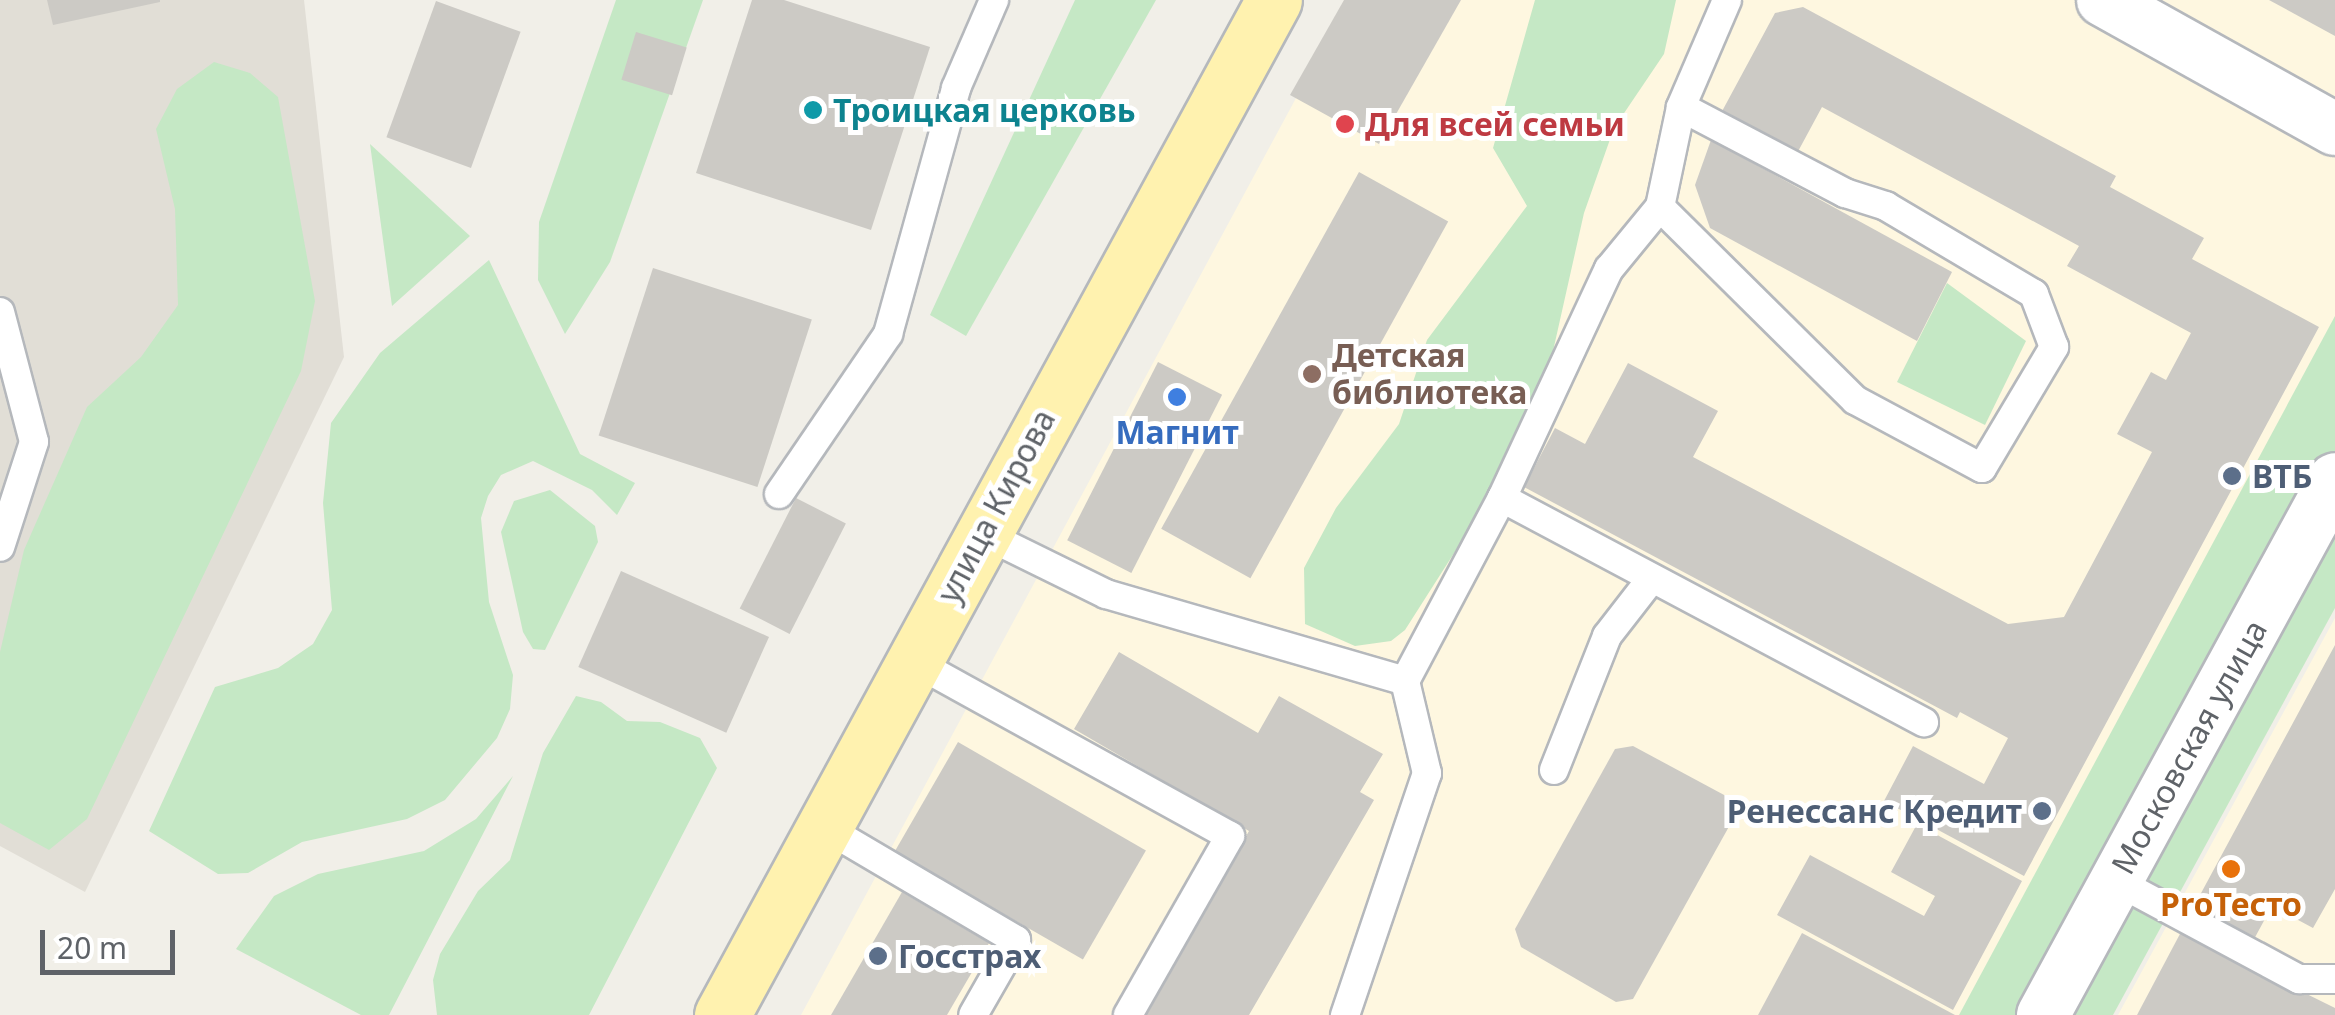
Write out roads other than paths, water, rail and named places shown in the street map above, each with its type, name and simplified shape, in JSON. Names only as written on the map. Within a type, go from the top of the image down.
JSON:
[{"type":"main road","name":"улица Кирова","points":[[722,1015],[1274,0]]},
{"type":"street","points":[[2103,0],[2335,130]]},
{"type":"street","name":"Московская улица","points":[[2046,1014],[2335,479]]},
{"type":"lane","points":[[779,494],[888,334],[956,88],[994,0]]},
{"type":"lane","points":[[1345,1015],[1427,773],[1405,681],[1502,498],[1609,268],[1660,208],[1680,107],[1727,0]]},
{"type":"lane","points":[[1660,208],[1855,400],[1982,468],[2054,348],[2034,294],[1886,206],[1845,193],[1680,107]]},
{"type":"lane","points":[[0,312],[34,442],[0,547]]},
{"type":"lane","points":[[1502,498],[1924,722]]},
{"type":"lane","points":[[982,533],[1106,594],[1405,681]]},
{"type":"lane","points":[[1554,770],[1608,636],[1652,578]]},
{"type":"lane","points":[[913,661],[1230,836],[1128,1015]]},
{"type":"lane","points":[[824,826],[1016,940],[973,1015]]},
{"type":"lane","points":[[2116,881],[2299,978],[2335,979]]},
{"type":"place","name":"Троицкая церковь","points":[[813,110]]},
{"type":"place","name":"Для всей семьи","points":[[1345,124]]},
{"type":"place","name":"Детская библиотека","points":[[1312,374]]},
{"type":"place","name":"Магнит","points":[[1177,397]]},
{"type":"place","name":"ВТБ","points":[[2232,476]]},
{"type":"place","name":"Ренессанс Кредит","points":[[2042,811]]},
{"type":"place","name":"ProТесто","points":[[2231,869]]},
{"type":"place","name":"Госстрах","points":[[878,956]]}]
